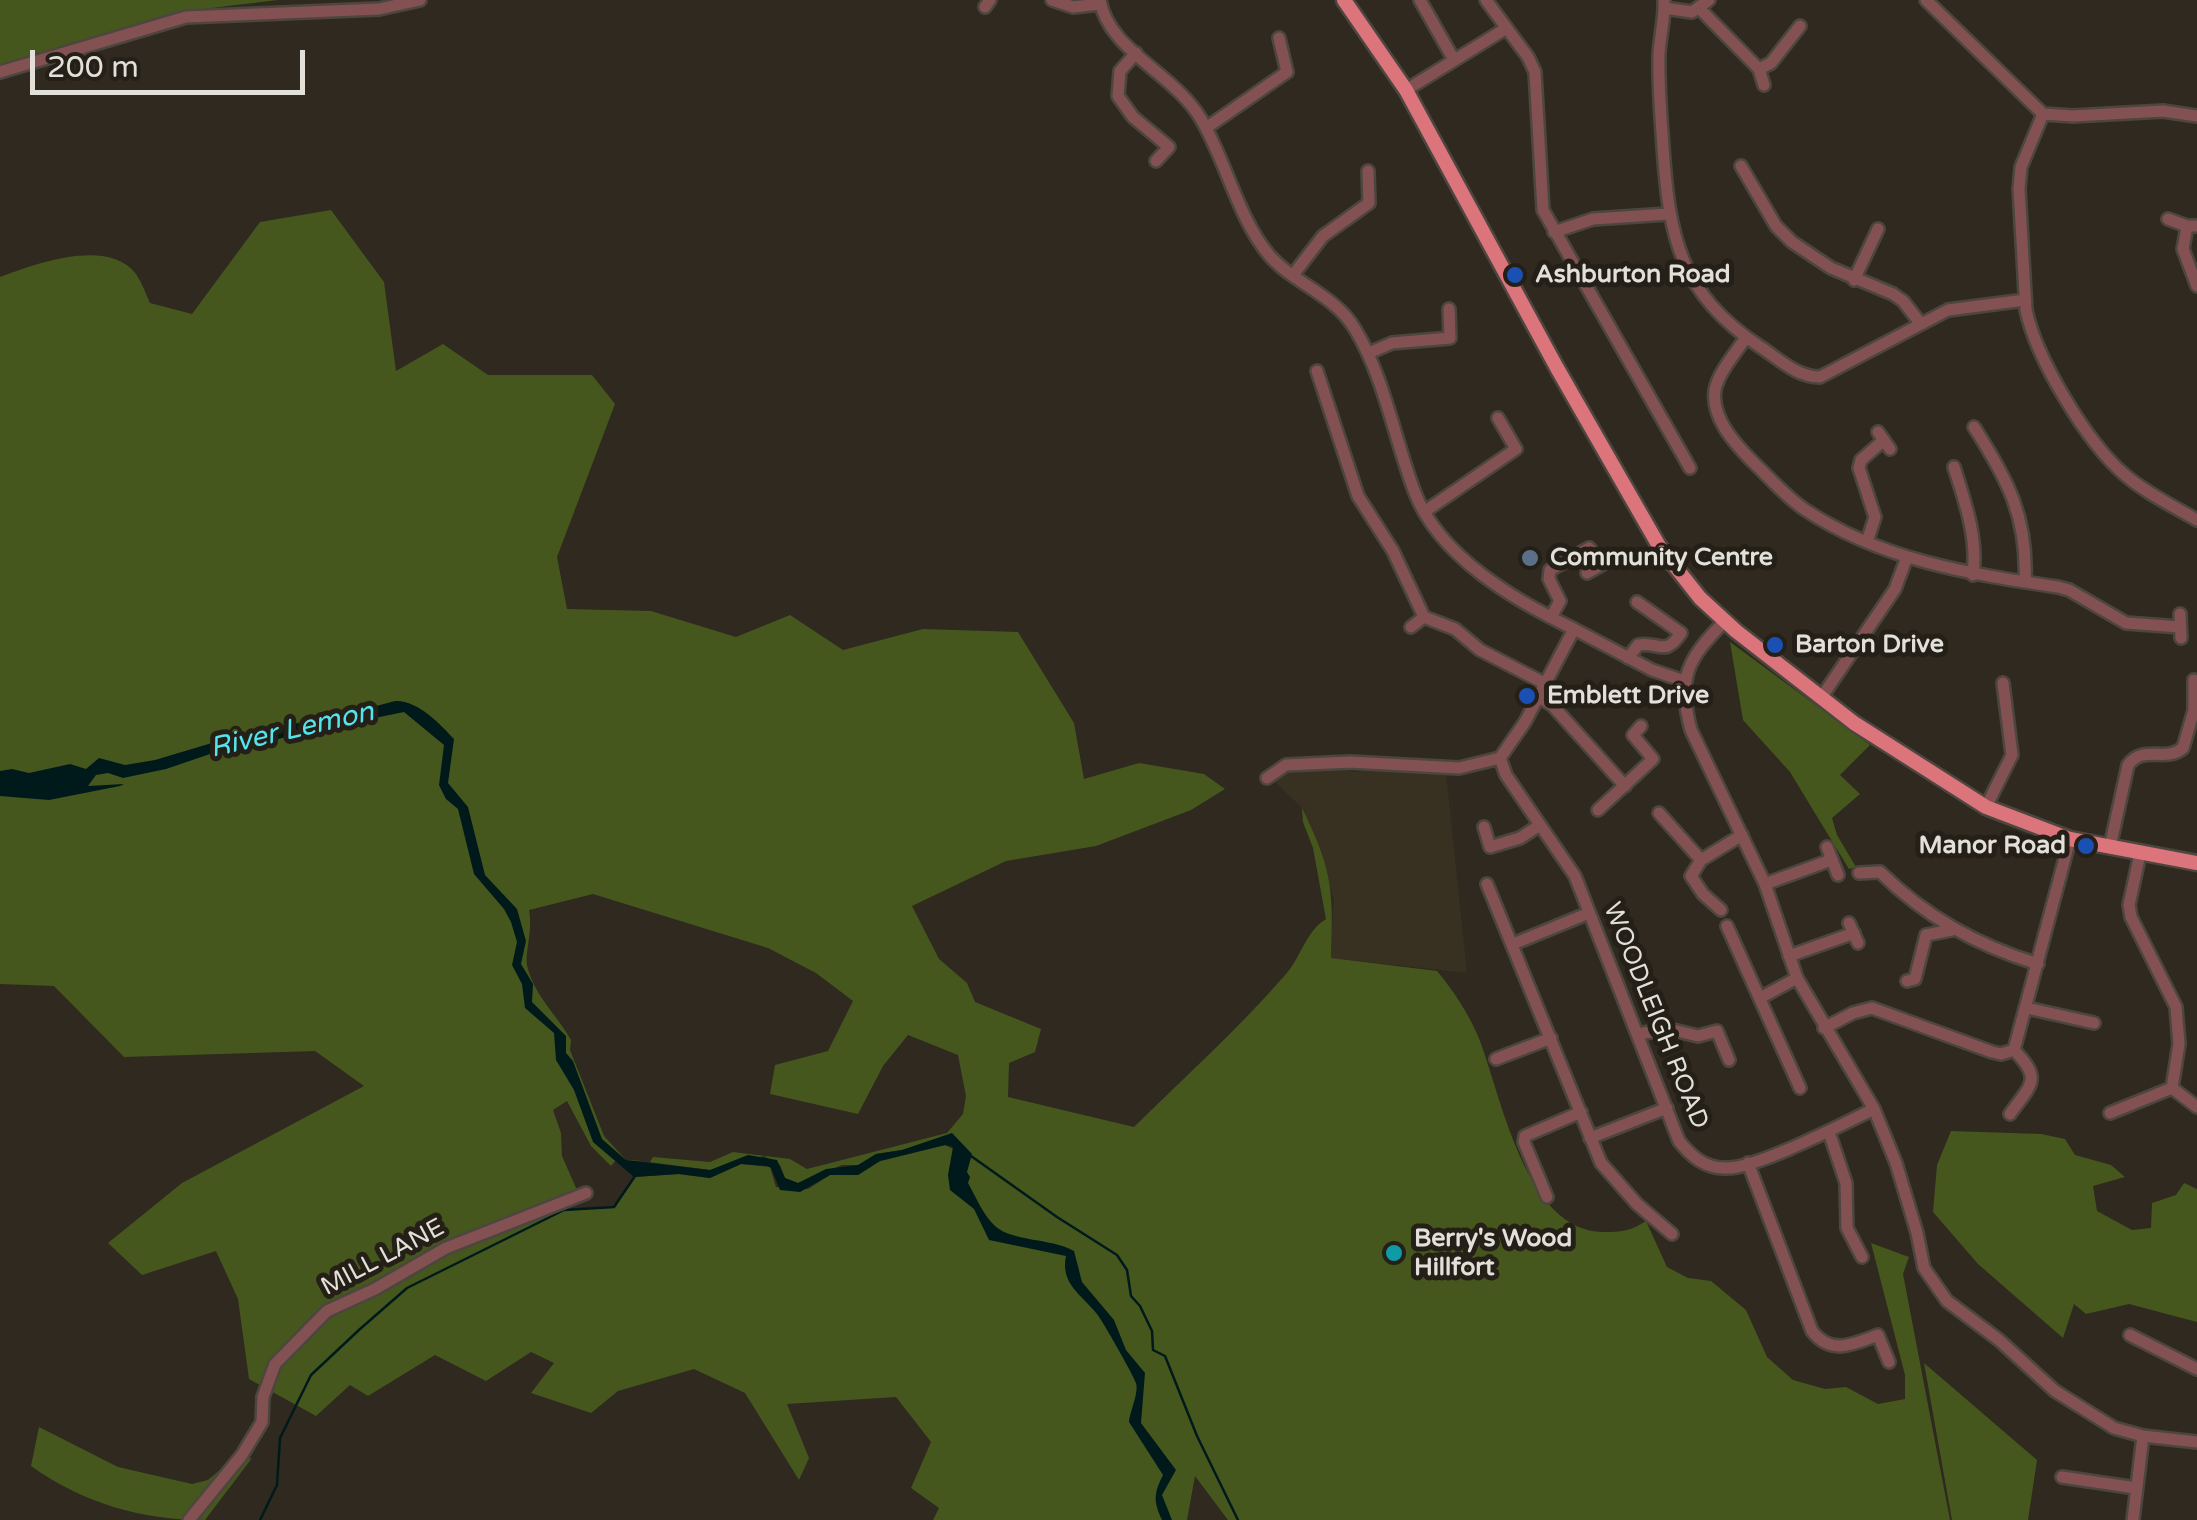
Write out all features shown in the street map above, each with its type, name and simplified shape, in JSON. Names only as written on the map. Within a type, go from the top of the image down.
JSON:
[{"type":"main road","points":[[1344,0],[1406,90],[1659,546],[1700,598],[1725,622],[1898,754],[1986,807],[2070,838],[2197,863]]},
{"type":"street","points":[[0,72],[186,17],[379,9],[420,0]]},
{"type":"street","points":[[1052,0],[1073,7],[1100,2],[1111,32],[1166,77],[1195,109],[1256,238],[1293,275],[1336,304],[1352,324],[1369,353],[1424,512],[1441,534],[1475,568],[1551,618],[1628,658],[1684,681]]},
{"type":"street","points":[[1420,0],[1454,60]]},
{"type":"street","points":[[1486,0],[1535,72],[1544,210],[1692,473]]},
{"type":"street","points":[[1926,0],[2043,114],[2137,111],[2194,119]]},
{"type":"street","points":[[1764,86],[1759,69],[1704,4],[1692,12],[1664,4],[1659,52],[1668,214],[1678,247],[1699,288],[1746,337],[1800,374],[1820,376],[1959,306],[2025,300]]},
{"type":"street","points":[[1759,69],[1771,63],[1800,26]]},
{"type":"street","points":[[1406,90],[1505,30]]},
{"type":"street","points":[[1206,128],[1286,72],[1279,38]]},
{"type":"street","points":[[1136,53],[1120,71],[1118,96],[1133,118],[1169,147],[1156,161]]},
{"type":"street","points":[[2043,114],[2022,167],[2018,190],[2027,316],[2041,350],[2095,444],[2128,478],[2197,520]]},
{"type":"street","points":[[1739,163],[1776,226],[1812,257],[1854,280],[1893,294],[1921,324]]},
{"type":"street","points":[[1293,275],[1323,236],[1369,203],[1368,171]]},
{"type":"street","points":[[1554,232],[1593,219],[1668,214]]},
{"type":"street","points":[[2168,218],[2192,226],[2183,249],[2197,286]]},
{"type":"street","points":[[1854,280],[1879,227]]},
{"type":"street","points":[[1369,353],[1392,343],[1450,338],[1449,309]]},
{"type":"street","points":[[1746,337],[1715,391],[1724,428],[1790,498],[1822,520],[1907,557],[1973,575],[2070,590],[2126,623],[2180,626]]},
{"type":"street","points":[[1317,371],[1358,496],[1400,565],[1424,617],[1455,628],[1480,650],[1544,683]]},
{"type":"street","points":[[1424,512],[1516,449],[1498,418]]},
{"type":"street","points":[[1974,427],[2016,500],[2026,552],[2024,582]]},
{"type":"street","points":[[1867,542],[1874,517],[1858,468],[1860,460],[1884,440]]},
{"type":"street","points":[[1953,467],[1970,521],[1973,575]]},
{"type":"street","points":[[1551,618],[1560,601],[1549,579],[1550,570],[1590,548],[1602,564],[1587,573]]},
{"type":"street","points":[[1822,698],[1895,589],[1907,557]]},
{"type":"street","points":[[1628,658],[1638,645],[1664,648],[1672,645],[1681,633],[1636,602]]},
{"type":"street","points":[[1410,627],[1424,617]]},
{"type":"street","points":[[1725,622],[1700,650],[1684,681],[1691,730],[1765,884],[1798,978],[1874,1109],[1918,1232],[1924,1268],[1947,1302],[1999,1340],[2055,1391],[2114,1428],[2143,1436],[2197,1442]]},
{"type":"street","points":[[1267,778],[1286,765],[1350,762],[1459,768],[1500,758],[1525,722],[1574,629]]},
{"type":"street","points":[[2110,847],[2128,765],[2144,753],[2167,756],[2183,748],[2194,710],[2194,680]]},
{"type":"street","points":[[1986,807],[2012,756],[2003,684]]},
{"type":"street","points":[[1538,696],[1552,705],[1625,786]]},
{"type":"street","points":[[1598,810],[1653,759],[1633,736],[1641,726]]},
{"type":"street","name":"WOODLEIGH ROAD","points":[[1500,758],[1506,775],[1574,876],[1679,1141],[1692,1157],[1722,1168],[1748,1163],[1829,1132],[1874,1109]]},
{"type":"street","points":[[1659,813],[1701,860]]},
{"type":"street","points":[[1484,827],[1490,852],[1540,825]]},
{"type":"street","points":[[1742,835],[1701,860],[1691,876],[1692,882],[1724,915],[1800,1088]]},
{"type":"street","points":[[2014,1050],[2070,838]]},
{"type":"street","points":[[1765,884],[1829,853],[1838,875]]},
{"type":"street","points":[[2140,854],[2129,904],[2136,930],[2176,1007],[2178,1044],[2172,1088]]},
{"type":"street","points":[[1859,873],[1880,872],[1952,930],[2038,964]]},
{"type":"street","points":[[1487,884],[1503,906],[1513,944],[1608,1174],[1672,1234]]},
{"type":"street","points":[[1906,981],[1915,979],[1926,935],[1922,909]]},
{"type":"street","points":[[1513,944],[1589,913]]},
{"type":"street","points":[[1926,935],[1952,930]]},
{"type":"street","points":[[1789,956],[1854,933]]},
{"type":"street","points":[[1760,998],[1798,978]]},
{"type":"street","points":[[1824,1028],[1852,1013],[1872,1008],[1992,1052],[2014,1050]]},
{"type":"street","points":[[2027,1008],[2094,1023]]},
{"type":"street","points":[[1638,1034],[1670,1029],[1698,1036],[1717,1031],[1729,1060]]},
{"type":"street","points":[[1496,1060],[1551,1038]]},
{"type":"street","points":[[2010,1114],[2032,1084],[2033,1074],[2014,1050]]},
{"type":"street","points":[[2172,1088],[2197,1107]]},
{"type":"street","points":[[2110,1113],[2172,1088]]},
{"type":"street","points":[[1590,1138],[1666,1108]]},
{"type":"street","points":[[1548,1197],[1524,1142],[1525,1136],[1581,1112]]},
{"type":"street","points":[[1829,1132],[1846,1183],[1847,1228],[1862,1258]]},
{"type":"street","points":[[1748,1163],[1812,1331],[1818,1339],[1844,1347],[1878,1335],[1889,1362]]},
{"type":"street","name":"MILL LANE","points":[[190,1520],[242,1455],[262,1422],[263,1397],[274,1364],[327,1311],[375,1289],[446,1248],[586,1193]]},
{"type":"street","points":[[2138,1334],[2197,1369]]},
{"type":"street","points":[[2133,1520],[2143,1436]]},
{"type":"street","points":[[2062,1477],[2136,1488]]},
{"type":"shaded area","points":[[1326,765],[1355,772],[1373,769],[1446,773],[1467,973],[1330,958],[1334,899],[1302,808],[1273,780],[1288,769]]},
{"type":"green space","points":[[0,0],[278,0],[195,10],[0,67]]},
{"type":"green space","points":[[331,210],[384,282],[396,371],[443,344],[488,375],[592,375],[615,404],[557,557],[567,609],[651,611],[736,637],[790,615],[843,650],[923,629],[1018,632],[1074,723],[1084,779],[1139,763],[1204,774],[1225,789],[1191,810],[1096,846],[1006,861],[912,906],[939,959],[967,983],[975,1002],[1041,1029],[1035,1052],[1009,1063],[1008,1097],[1134,1127],[1212,1052],[1286,974],[1313,930],[1326,919],[1302,808],[1329,880],[1331,958],[1437,971],[1478,1036],[1520,1155],[1553,1209],[1576,1226],[1603,1232],[1631,1229],[1646,1221],[1667,1267],[1688,1278],[1711,1281],[1746,1310],[1767,1357],[1793,1380],[1825,1389],[1846,1387],[1878,1404],[1905,1399],[1905,1375],[1871,1243],[1909,1257],[1903,1274],[1950,1520],[1228,1520],[1195,1476],[1187,1520],[933,1520],[939,1508],[911,1488],[931,1442],[896,1397],[787,1404],[809,1458],[799,1480],[745,1393],[694,1369],[618,1391],[591,1413],[531,1393],[554,1363],[531,1352],[486,1381],[435,1355],[368,1396],[350,1385],[316,1416],[249,1379],[238,1299],[216,1251],[142,1275],[108,1243],[182,1183],[364,1086],[315,1051],[124,1057],[54,986],[0,984],[0,277],[71,257],[108,257],[124,263],[136,274],[150,303],[192,314],[260,222]],"holes":[[[593,894],[768,948],[816,973],[853,1001],[828,1051],[775,1065],[770,1094],[858,1114],[883,1066],[908,1035],[958,1055],[966,1096],[963,1114],[947,1133],[807,1169],[790,1159],[733,1152],[710,1162],[653,1157],[646,1162],[710,1170],[764,1156],[780,1165],[785,1178],[798,1183],[842,1165],[859,1165],[876,1154],[952,1134],[971,1155],[945,1145],[880,1161],[858,1175],[830,1175],[808,1189],[776,1187],[770,1167],[741,1164],[710,1178],[679,1174],[635,1177],[629,1173],[635,1178],[614,1207],[566,1210],[577,1190],[562,1156],[561,1133],[553,1110],[567,1101],[591,1146],[611,1166],[615,1161],[630,1170],[633,1161],[626,1160],[604,1136],[570,1050],[571,1040],[540,995],[527,965],[529,910]]]},
{"type":"green space","points":[[1730,642],[1870,745],[1840,775],[1860,794],[1832,818],[1856,867],[1849,869],[1790,772],[1743,720]]},
{"type":"green space","points":[[1951,1131],[2041,1134],[2065,1139],[2075,1155],[2111,1165],[2125,1177],[2093,1186],[2097,1211],[2132,1230],[2151,1228],[2152,1203],[2176,1195],[2184,1183],[2197,1189],[2197,1322],[2129,1304],[2086,1314],[2074,1304],[2063,1338],[1978,1264],[1933,1212],[1937,1165]]},
{"type":"green space","points":[[1924,1363],[2037,1460],[2028,1520],[1952,1520]]},
{"type":"green space","points":[[39,1427],[118,1467],[192,1484],[208,1480],[227,1464],[252,1458],[205,1520],[158,1517],[92,1499],[31,1466]]},
{"type":"water","name":"River Lemon","points":[[395,701],[420,709],[454,739],[448,783],[468,807],[485,875],[517,909],[526,941],[521,964],[533,984],[532,1002],[566,1036],[566,1053],[573,1061],[602,1139],[626,1160],[710,1170],[748,1155],[777,1160],[785,1178],[798,1183],[826,1169],[858,1165],[876,1154],[902,1150],[952,1133],[972,1154],[968,1183],[991,1222],[1012,1235],[1074,1251],[1082,1282],[1114,1320],[1126,1350],[1145,1373],[1141,1423],[1176,1470],[1162,1495],[1172,1520],[1162,1520],[1156,1502],[1163,1475],[1129,1422],[1136,1383],[1100,1318],[1069,1282],[1066,1256],[989,1240],[974,1209],[950,1190],[948,1175],[953,1147],[945,1145],[880,1161],[858,1175],[830,1175],[800,1192],[780,1190],[767,1166],[741,1164],[710,1178],[679,1174],[634,1177],[593,1142],[574,1090],[556,1060],[554,1033],[525,1008],[522,984],[512,965],[517,942],[511,922],[474,874],[458,809],[446,799],[439,785],[444,745],[404,712],[337,721],[123,778],[108,773],[96,775],[88,786],[124,784],[120,786],[49,800],[0,796],[0,771],[29,773],[70,764],[86,769],[99,758],[125,765],[155,760],[252,731]]},
{"type":"waterway","points":[[971,1156],[1117,1255],[1127,1270],[1131,1296],[1152,1331],[1153,1350],[1165,1356],[1197,1436],[1238,1520]]},
{"type":"waterway","points":[[260,1520],[277,1485],[280,1438],[311,1375],[360,1329],[407,1288],[564,1210],[614,1207],[635,1176]]},
{"type":"place","name":"Ashburton Road","points":[[1515,275]]},
{"type":"place","name":"Community Centre","points":[[1530,558]]},
{"type":"place","name":"Barton Drive","points":[[1775,645]]},
{"type":"place","name":"Emblett Drive","points":[[1527,696]]},
{"type":"place","name":"Manor Road","points":[[2086,846]]},
{"type":"place","name":"Berry's Wood Hillfort","points":[[1394,1253]]}]
